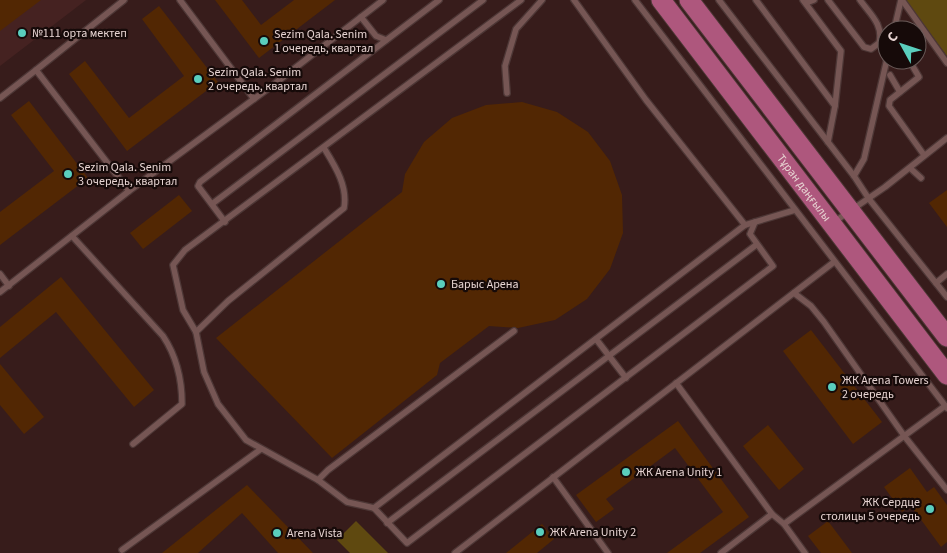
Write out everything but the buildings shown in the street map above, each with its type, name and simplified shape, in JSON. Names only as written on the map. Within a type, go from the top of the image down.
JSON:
[{"type":"main road","name":"Тұран даңғылы","points":[[661,0],[947,375]]},
{"type":"main road","name":"Тұран даңғылы","points":[[689,0],[947,337]]},
{"type":"lane","points":[[0,98],[124,0]]},
{"type":"lane","points":[[180,0],[254,99]]},
{"type":"lane","points":[[225,222],[198,186],[200,182],[439,0]]},
{"type":"lane","points":[[212,204],[483,0]]},
{"type":"lane","points":[[521,0],[186,250],[172,264],[183,310],[196,332],[204,372],[218,404],[246,440],[318,480],[347,502],[374,508],[407,543],[773,266],[756,245],[750,234],[755,222]]},
{"type":"lane","points":[[506,93],[505,66],[516,29],[542,0]]},
{"type":"lane","points":[[574,0],[646,100],[745,225]]},
{"type":"lane","points":[[635,0],[946,407],[784,524]]},
{"type":"lane","points":[[719,0],[854,176],[869,199],[947,297]]},
{"type":"lane","points":[[756,0],[835,106]]},
{"type":"lane","points":[[814,0],[805,2],[841,51],[835,106],[828,142]]},
{"type":"lane","points":[[828,0],[864,47],[871,48],[879,43],[882,33],[860,0]]},
{"type":"lane","points":[[896,20],[901,0]]},
{"type":"lane","points":[[901,0],[947,63]]},
{"type":"lane","points":[[0,292],[129,191],[254,99],[381,1]]},
{"type":"lane","points":[[361,16],[376,36],[386,40]]},
{"type":"lane","points":[[36,70],[129,191]]},
{"type":"lane","points":[[854,176],[864,159],[884,70]]},
{"type":"lane","points":[[915,70],[919,77],[890,100],[889,106],[924,155]]},
{"type":"lane","points":[[890,75],[900,92]]},
{"type":"lane","points":[[832,224],[869,199],[947,138]]},
{"type":"lane","points":[[196,332],[228,301],[344,208],[346,200],[338,172],[324,148]]},
{"type":"lane","points":[[910,168],[921,178]]},
{"type":"lane","points":[[374,508],[745,225],[795,210]]},
{"type":"lane","points":[[72,236],[163,336],[171,348],[182,380],[182,404],[133,444]]},
{"type":"lane","points":[[387,523],[756,245]]},
{"type":"lane","points":[[455,553],[834,262]]},
{"type":"lane","points":[[0,274],[9,286]]},
{"type":"lane","points":[[936,283],[947,274]]},
{"type":"lane","points":[[794,292],[811,306],[824,322],[905,436],[947,490]]},
{"type":"lane","points":[[318,480],[328,470],[514,331]]},
{"type":"lane","points":[[596,339],[626,378]]},
{"type":"lane","points":[[676,383],[772,514],[784,524],[805,553]]},
{"type":"lane","points":[[122,550],[261,449]]},
{"type":"lane","points":[[553,477],[608,553]]},
{"type":"lane","points":[[720,553],[772,514]]},
{"type":"shaded area","name":"№111 орта мектеп","points":[[0,0],[86,0],[0,66]]},
{"type":"shaded area","points":[[906,0],[947,0],[947,56],[927,29],[927,20],[920,20]]},
{"type":"shaded area","points":[[356,521],[388,553],[350,553],[337,540]]},
{"type":"place","name":"№111 орта мектеп","points":[[22,33]]},
{"type":"place","name":"Sezim Qala. Senim 1 очередь, квартал","points":[[264,41]]},
{"type":"place","name":"Sezim Qala. Senim 2 очередь, квартал","points":[[198,79]]},
{"type":"place","name":"Sezim Qala. Senim 3 очередь, квартал","points":[[68,174]]},
{"type":"place","name":"Барыс Арена","points":[[441,284]]},
{"type":"place","name":"ЖК Arena Towers 2 очередь","points":[[832,387]]},
{"type":"place","name":"ЖК Arena Unity 1","points":[[626,472]]},
{"type":"place","name":"ЖК Сердце столицы 5 очередь","points":[[930,509]]},
{"type":"place","name":"ЖК Arena Unity 2","points":[[540,532]]},
{"type":"place","name":"Arena Vista","points":[[277,533]]}]
